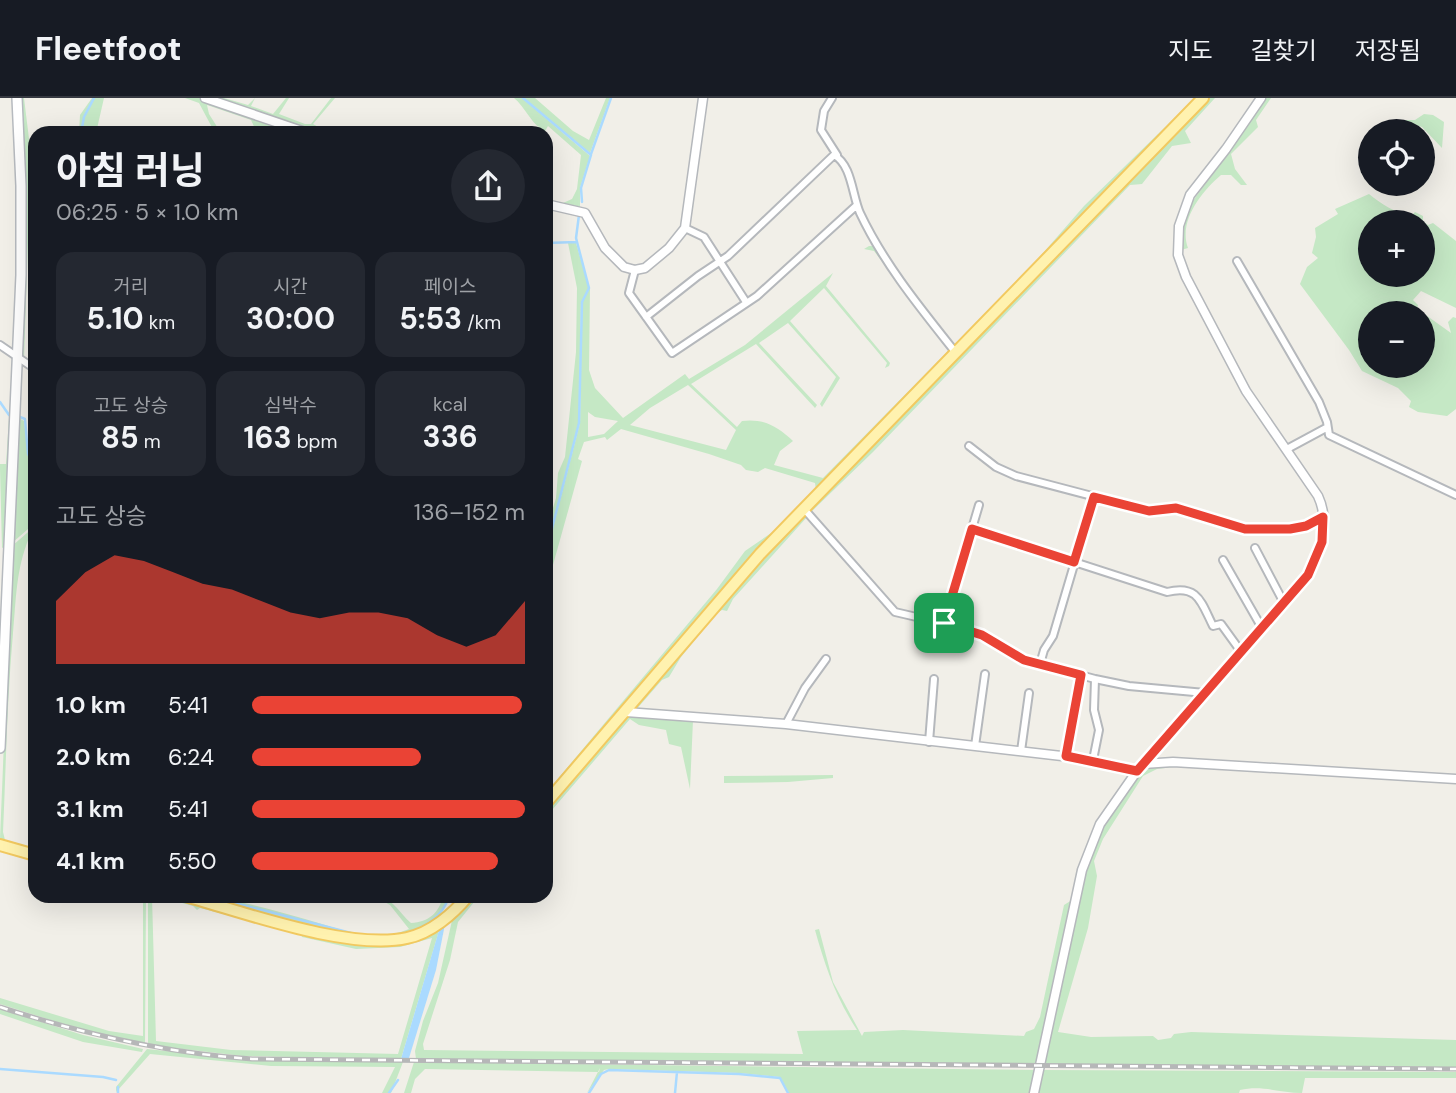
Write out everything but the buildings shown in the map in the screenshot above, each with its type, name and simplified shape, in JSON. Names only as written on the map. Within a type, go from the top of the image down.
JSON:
[{"type":"main road","points":[[0,748],[18,359],[21,186],[17,98]]},
{"type":"main road","points":[[553,795],[760,554],[1203,98]]},
{"type":"main road","points":[[0,845],[28,853]]},
{"type":"main road","points":[[211,903],[336,936],[382,941],[407,938],[430,929],[460,903]]},
{"type":"street","points":[[205,98],[287,126]]},
{"type":"street","points":[[553,206],[586,213],[605,248],[624,267],[635,270],[656,261],[685,228],[703,98]]},
{"type":"street","points":[[832,98],[824,111],[821,130],[848,172],[857,205],[881,253],[956,353]]},
{"type":"street","points":[[1034,1093],[1085,859],[1100,824],[1140,767],[1284,603],[1315,563],[1322,542],[1323,517],[1318,496],[1246,391],[1186,277],[1178,254],[1179,226],[1189,195],[1226,149],[1261,98]]},
{"type":"street","points":[[646,317],[719,263],[826,160],[834,155],[840,158]]},
{"type":"street","points":[[635,270],[629,293],[672,353],[757,296],[857,205]]},
{"type":"street","points":[[685,228],[704,237],[746,302]]},
{"type":"street","points":[[1237,261],[1319,402],[1329,435],[1456,495]]},
{"type":"street","points":[[0,345],[28,365]]},
{"type":"street","points":[[1287,449],[1326,428]]},
{"type":"street","points":[[969,446],[996,467],[1016,475],[1149,511],[1176,508],[1245,529],[1290,529],[1306,526],[1323,517]]},
{"type":"street","points":[[1040,664],[1044,650],[1053,636],[1094,497]]},
{"type":"street","points":[[944,623],[979,505]]},
{"type":"street","points":[[805,510],[895,612],[975,632],[1011,654],[1095,679],[1129,686],[1205,693]]},
{"type":"street","points":[[972,529],[1167,592],[1181,589],[1192,592],[1199,597],[1213,626],[1221,624],[1242,653]]},
{"type":"street","points":[[1255,548],[1284,603]]},
{"type":"street","points":[[1223,560],[1262,628]]},
{"type":"street","points":[[786,724],[805,688],[826,659]]},
{"type":"street","points":[[975,746],[985,674]]},
{"type":"street","points":[[1066,756],[1081,675]]},
{"type":"street","points":[[929,742],[934,679]]},
{"type":"street","points":[[1093,760],[1099,739],[1094,710],[1095,679]]},
{"type":"street","points":[[1021,751],[1029,693]]},
{"type":"street","points":[[626,712],[786,724],[1140,767],[1185,762],[1456,779]]},
{"type":"green space","points":[[20,98],[24,98],[28,131],[28,243],[24,361],[21,360]]},
{"type":"green space","points":[[92,98],[104,98],[98,126],[79,126],[80,115]]},
{"type":"green space","points":[[185,98],[199,98],[281,126],[254,126],[251,120],[207,105],[217,126],[211,126],[199,103]]},
{"type":"green space","points":[[210,98],[224,98],[248,105],[255,98],[251,106],[273,114],[286,98],[289,98],[279,114],[311,124],[331,98],[335,98],[313,124],[317,126],[291,126]]},
{"type":"green space","points":[[514,98],[522,98],[590,156],[580,188],[580,208],[553,203],[553,201],[563,203],[572,199],[577,189],[581,155],[553,130],[553,126],[538,126]]},
{"type":"green space","points":[[524,98],[535,98],[573,131],[589,140],[606,98],[610,98],[590,153]]},
{"type":"green space","points":[[1198,98],[955,348],[953,346],[1037,260],[1084,206]]},
{"type":"green space","points":[[1209,98],[1215,98],[1185,131],[1191,143],[1172,146],[1142,184],[1130,185],[873,452],[810,513],[808,510]]},
{"type":"green space","points":[[1266,98],[1271,98],[1256,120],[1258,127],[1231,154],[1235,169],[1247,185],[1241,185],[1231,175],[1221,175],[1194,207],[1186,227],[1188,248],[1181,250],[1182,227],[1190,205]]},
{"type":"green space","points":[[1424,114],[1433,115],[1444,122],[1442,148],[1435,141],[1435,119],[1416,119]]},
{"type":"green space","points":[[1364,196],[1372,196],[1394,210],[1358,210],[1358,287],[1435,287],[1435,225],[1456,241],[1456,308],[1421,291],[1414,301],[1358,301],[1358,365],[1300,284],[1307,267],[1318,258],[1312,253],[1315,228],[1338,214],[1335,209]]},
{"type":"green space","points":[[568,243],[576,243],[589,288],[581,302],[579,423],[553,523],[558,473],[565,457],[576,352],[577,288]]},
{"type":"green space","points":[[873,246],[954,353],[881,427],[553,791],[553,785],[717,589],[745,551],[777,529],[816,490],[815,483],[765,468],[758,472],[746,470],[741,465],[709,454],[621,429],[607,440],[605,437],[584,442],[578,459],[582,461],[553,565],[553,528],[580,423],[582,302],[590,288],[589,370],[595,388],[623,418],[685,374],[689,379],[745,345],[833,273],[826,286],[890,363],[889,366],[885,368],[887,363],[824,288],[790,321],[840,378],[822,407],[820,404],[836,377],[788,323],[759,343],[817,405],[815,408],[756,344],[691,384],[737,427],[742,421],[764,422],[793,441],[780,451],[774,465],[823,478],[949,350],[874,251],[864,249]],"holes":[[[688,385],[736,430],[726,450],[630,425],[650,408]],[[588,412],[595,417],[618,421],[604,434],[588,437]]]},
{"type":"green space","points":[[1453,317],[1456,318],[1456,409],[1447,416],[1418,412],[1409,407],[1411,401],[1398,388],[1377,378],[1435,378],[1435,322],[1451,333],[1448,322]]},
{"type":"green space","points":[[13,357],[16,360],[6,546],[2,548],[0,464],[6,464]]},
{"type":"green space","points":[[17,417],[24,421],[28,456],[28,529],[12,543]]},
{"type":"green space","points":[[805,513],[808,516],[733,599],[727,611],[717,613],[681,657],[669,677],[662,680],[635,711],[632,710],[740,582]]},
{"type":"green space","points":[[28,532],[16,597],[9,683],[3,832],[5,840],[28,846],[28,849],[0,839],[12,546]]},
{"type":"green space","points":[[630,714],[693,720],[690,789],[681,747],[669,744],[666,730],[639,725],[630,719],[553,809],[553,800]]},
{"type":"green space","points":[[1189,765],[1157,769],[1143,776],[1103,839],[1094,861],[1097,876],[1088,928],[1058,1032],[1091,1037],[1153,1036],[1158,1040],[1191,1032],[1456,1040],[1456,1067],[1042,1065],[1085,870],[1101,826],[1141,772],[1154,767]]},
{"type":"green space","points":[[833,775],[833,778],[788,782],[724,783],[724,776]]},
{"type":"green space","points":[[1072,900],[1036,1064],[416,1059],[415,1051],[438,983],[453,916],[465,903],[473,903],[458,922],[450,960],[423,1044],[424,1050],[803,1054],[797,1031],[857,1030],[837,994],[815,930],[819,929],[833,982],[862,1036],[864,1032],[903,1030],[1024,1036],[1026,1032],[1034,1029],[1040,1017],[1064,905]]},
{"type":"green space","points":[[143,903],[146,903],[145,1045],[85,1031],[0,1004],[0,998],[109,1031],[143,1036]]},
{"type":"green space","points":[[148,903],[152,903],[156,1041],[231,1050],[398,1054],[432,938],[400,947],[356,949],[302,937],[301,934],[200,908],[197,910],[182,903],[202,903],[336,938],[386,943],[441,924],[401,1059],[243,1056],[148,1045]]},
{"type":"green space","points":[[215,903],[242,903],[344,931],[383,935],[409,929],[386,903],[391,903],[411,923],[432,916],[440,903],[446,903],[436,917],[422,928],[399,937],[351,936]]},
{"type":"green space","points":[[0,1009],[83,1035],[143,1049],[142,1052],[83,1042],[0,1014]]},
{"type":"green space","points":[[147,1049],[252,1060],[403,1062],[391,1093],[382,1093],[395,1067],[271,1066],[150,1054],[118,1090],[118,1087],[116,1093],[116,1087]]},
{"type":"green space","points":[[414,1062],[1037,1070],[1032,1093],[789,1093],[780,1077],[609,1069],[604,1070],[587,1093],[598,1072],[425,1069],[415,1079],[411,1093],[404,1093]]},
{"type":"green space","points":[[1043,1070],[1456,1072],[1456,1078],[1305,1078],[1302,1093],[1256,1088],[1240,1090],[1239,1093],[1037,1093]]},
{"type":"water","points":[[445,924],[436,970],[409,1058],[401,1059],[440,927]]},
{"type":"waterway","points":[[82,126],[94,98]]},
{"type":"waterway","points":[[523,98],[591,155],[581,188],[582,202]]},
{"type":"waterway","points":[[591,154],[611,98]]},
{"type":"waterway","points":[[553,525],[579,423],[582,302],[589,288],[576,238],[579,215]]},
{"type":"waterway","points":[[553,243],[577,242]]},
{"type":"waterway","points":[[0,402],[9,415]]},
{"type":"waterway","points":[[20,417],[25,419],[28,454]]},
{"type":"waterway","points":[[235,903],[351,933]]},
{"type":"waterway","points":[[400,934],[430,922],[446,903]]},
{"type":"waterway","points":[[0,1069],[116,1080]]},
{"type":"waterway","points":[[589,1093],[601,1074],[609,1070],[780,1078],[788,1093]]},
{"type":"waterway","points":[[675,1093],[677,1072]]},
{"type":"waterway","points":[[389,1093],[398,1080]]},
{"type":"waterway","points":[[118,1087],[118,1093]]},
{"type":"railway","points":[[0,1007],[124,1041],[252,1059],[1456,1069]]},
{"type":"route","points":[[1094,497],[1149,511],[1166,508],[1188,510],[1245,529],[1290,529],[1306,526],[1323,517],[1322,542],[1308,575],[1137,771],[1066,756],[1081,675],[1024,660],[982,635],[944,623],[972,529],[1074,562],[1094,497]]}]
